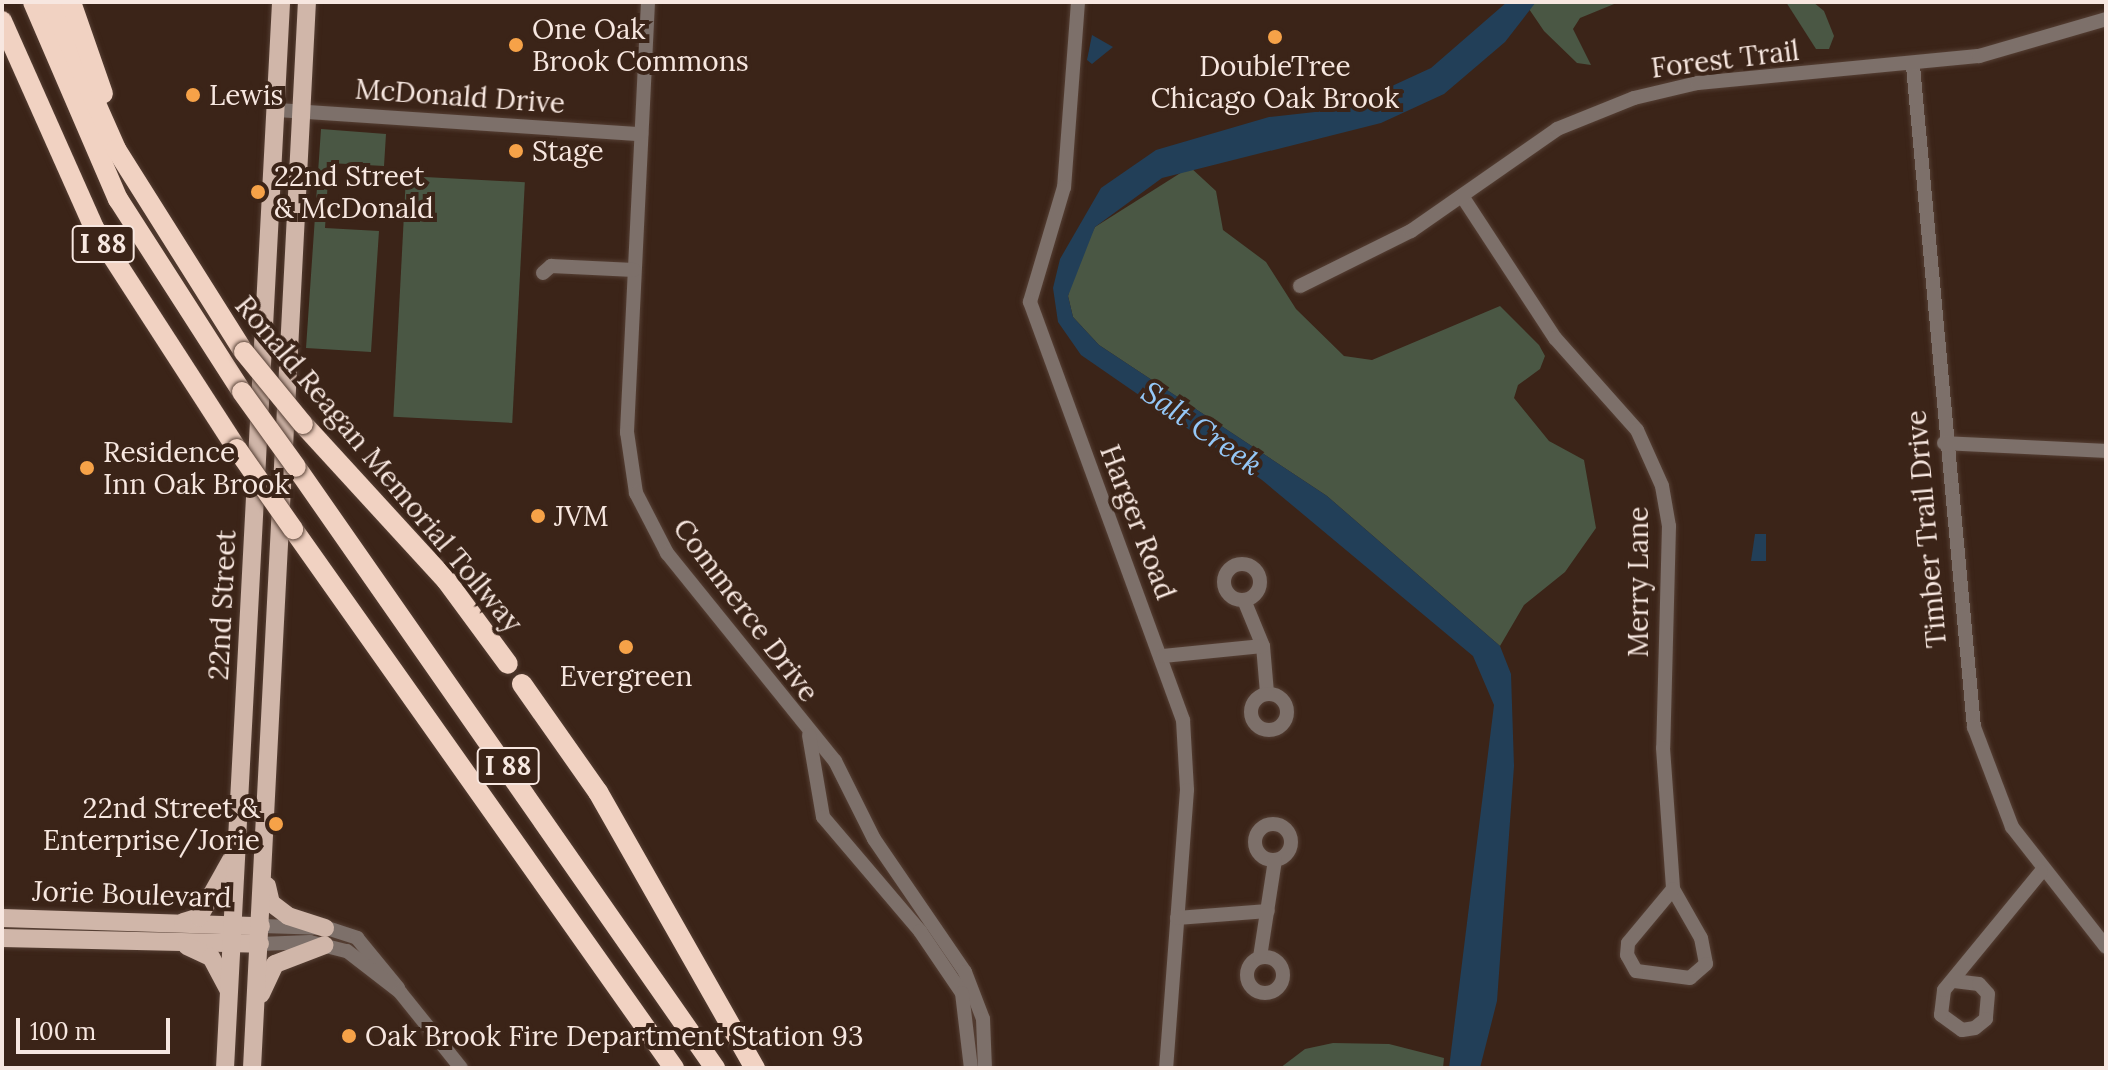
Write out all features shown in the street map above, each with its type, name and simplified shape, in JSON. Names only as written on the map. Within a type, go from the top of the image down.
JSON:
[{"type":"highway","name":"Ronald Reagan Memorial Tollway","points":[[33,2],[118,199],[242,392],[715,1068]]},
{"type":"highway","name":"Ronald Reagan Memorial Tollway","points":[[51,2],[99,116],[179,252],[244,352],[303,424],[446,580],[508,664]]},
{"type":"highway","points":[[71,2],[118,134],[179,252]]},
{"type":"highway","name":"I 88","points":[[2,21],[94,228],[237,449],[674,1068]]},
{"type":"highway","name":"I 88","points":[[522,684],[598,792],[755,1068]]},
{"type":"main road","name":"22nd Street","points":[[225,1068],[281,2]]},
{"type":"main road","name":"22nd Street","points":[[252,1068],[307,2]]},
{"type":"main road","points":[[180,923],[199,917],[237,847]]},
{"type":"main road","points":[[256,1004],[275,964],[325,936],[271,903],[263,874]]},
{"type":"main road","name":"Jorie Boulevard","points":[[2,918],[180,923],[232,934],[260,935]]},
{"type":"main road","name":"Jorie Boulevard","points":[[2,938],[181,943],[232,934]]},
{"type":"main road","points":[[181,943],[211,957],[229,991]]},
{"type":"street","name":"Commerce Drive","points":[[648,2],[627,441],[640,503],[667,553],[809,735],[846,777],[874,839],[965,972],[983,1019],[985,1068]]},
{"type":"street","name":"Harger Road","points":[[1078,2],[1064,187],[1033,272],[1032,318],[1163,656],[1189,756],[1166,1068]]},
{"type":"street","name":"Forest Trail","points":[[1300,286],[1411,231],[1557,129],[1634,98],[1709,82],[1913,66],[2013,48],[2106,19]]},
{"type":"street","name":"Timber Trail Drive","points":[[1913,66],[1944,443],[1974,727],[1996,797],[2041,872],[2106,947]]},
{"type":"street","name":"McDonald Drive","points":[[277,110],[641,134]]},
{"type":"street","name":"Merry Lane","points":[[1462,196],[1555,338],[1637,430],[1662,486],[1669,526],[1663,748],[1673,889],[1705,951],[1701,974],[1690,978],[1636,971],[1627,955],[1628,943],[1673,889]]},
{"type":"street","points":[[543,273],[551,266],[634,270]]},
{"type":"street","points":[[1944,443],[2106,451]]},
{"type":"street","points":[[1244,600],[1263,646],[1267,693]]},
{"type":"street","points":[[1163,656],[1263,646]]},
{"type":"street","name":"Commerce Drive","points":[[809,735],[823,817],[920,931],[962,993],[971,1068]]},
{"type":"street","points":[[1260,957],[1275,860]]},
{"type":"street","points":[[1954,981],[2041,872]]},
{"type":"street","points":[[1177,918],[1268,911]]},
{"type":"street","points":[[260,935],[325,936],[400,992],[461,1068]]},
{"type":"green space","points":[[1536,2],[1619,2],[1580,18],[1573,29],[1591,65],[1577,63],[1544,31],[1529,9]]},
{"type":"green space","points":[[1786,2],[1813,2],[1824,11],[1834,36],[1829,49],[1816,49]]},
{"type":"green space","points":[[321,129],[386,134],[384,166],[329,163],[325,228],[379,231],[371,352],[306,348]]},
{"type":"green space","points":[[1190,167],[1216,191],[1223,230],[1266,262],[1296,309],[1344,356],[1372,360],[1500,306],[1539,345],[1545,356],[1540,369],[1518,385],[1514,398],[1549,441],[1584,460],[1596,528],[1565,572],[1524,605],[1500,646],[1327,496],[1099,345],[1073,317],[1068,296],[1076,264],[1095,227]]},
{"type":"green space","points":[[406,176],[525,182],[512,423],[393,417]]},
{"type":"green space","points":[[1333,1043],[1389,1044],[1444,1058],[1443,1068],[1280,1068],[1305,1049]]},
{"type":"water","name":"Salt Creek","points":[[1507,2],[1536,2],[1505,42],[1444,94],[1381,123],[1162,178],[1095,227],[1068,296],[1073,317],[1099,345],[1327,496],[1500,646],[1511,674],[1514,766],[1497,1001],[1480,1068],[1449,1068],[1494,705],[1473,656],[1262,480],[1081,355],[1058,322],[1053,288],[1060,259],[1101,188],[1156,150],[1269,117],[1342,109],[1431,68]]},
{"type":"water","points":[[1092,35],[1113,47],[1092,64],[1087,60]]},
{"type":"water","points":[[1755,534],[1766,534],[1766,561],[1751,561]]},
{"type":"place","name":"DoubleTree Chicago Oak Brook","points":[[1275,37]]},
{"type":"place","name":"One Oak Brook Commons","points":[[516,45]]},
{"type":"place","name":"Lewis","points":[[193,95]]},
{"type":"place","name":"Stage","points":[[516,151]]},
{"type":"place","name":"22nd Street & McDonald","points":[[258,192]]},
{"type":"place","name":"Residence Inn Oak Brook","points":[[87,468]]},
{"type":"place","name":"JVM","points":[[538,516]]},
{"type":"place","name":"Evergreen","points":[[626,647]]},
{"type":"place","name":"22nd Street & Enterprise/Jorie","points":[[276,824]]},
{"type":"place","name":"Oak Brook Fire Department Station 93","points":[[349,1036]]}]
